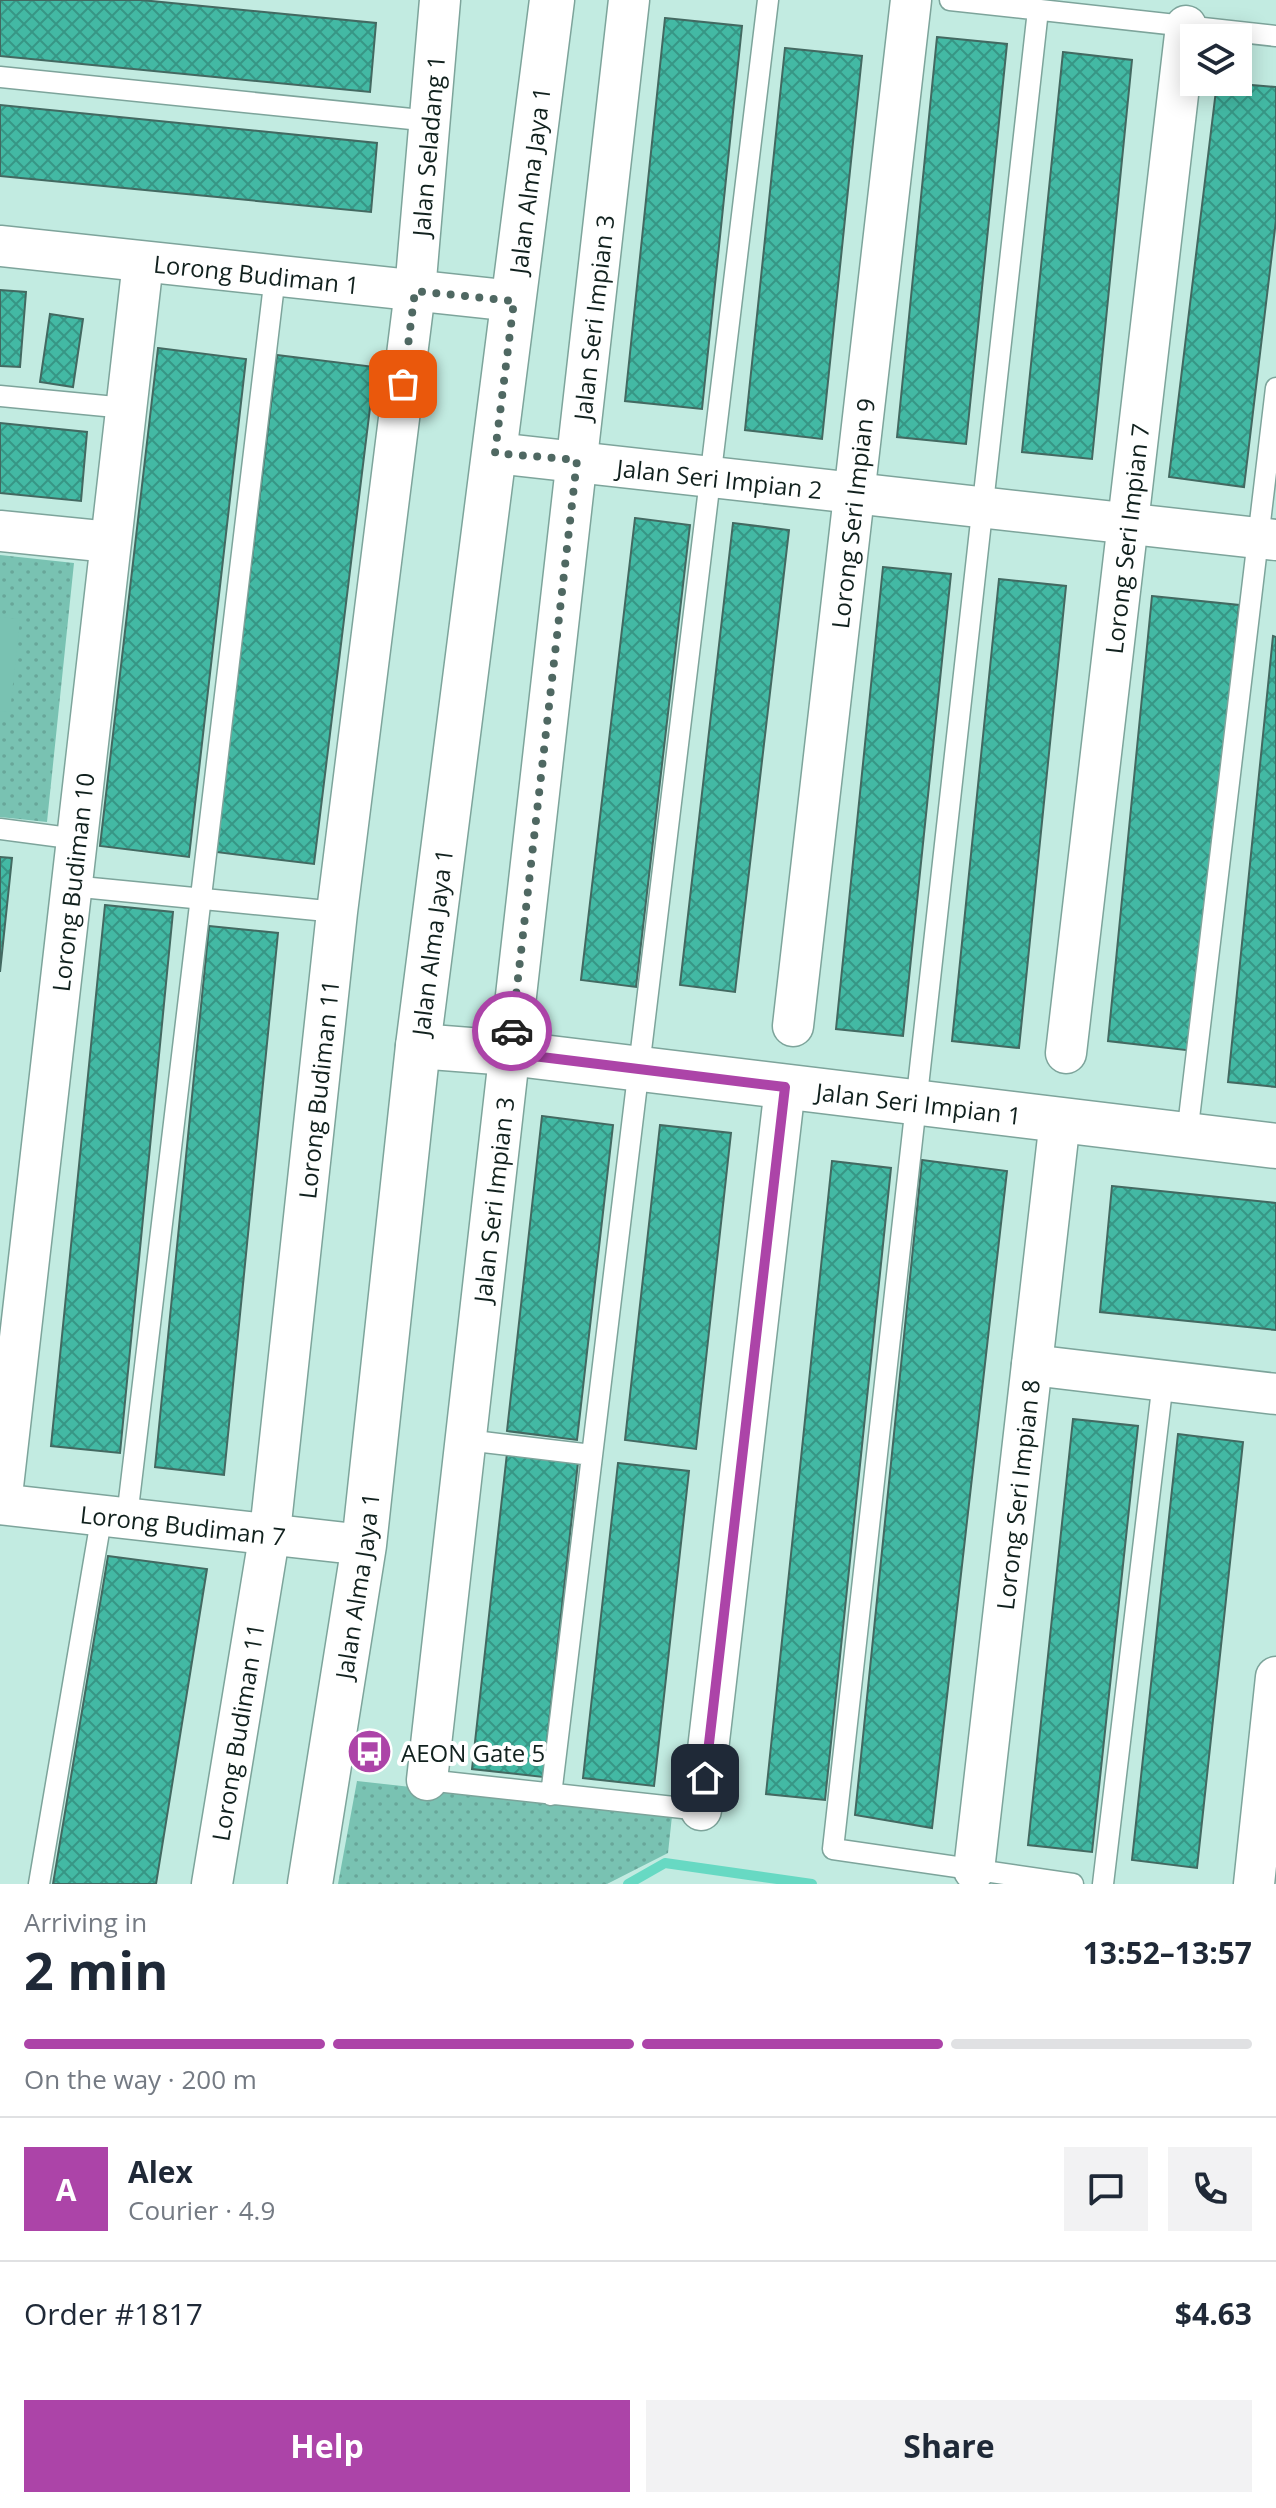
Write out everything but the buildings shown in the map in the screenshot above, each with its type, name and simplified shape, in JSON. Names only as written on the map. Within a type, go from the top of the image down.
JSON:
[{"type":"street","name":"Jalan Seladang 1","points":[[415,291],[440,0]]},
{"type":"street","name":"Jalan Alma Jaya 1","points":[[310,1884],[364,1545],[418,1046],[552,0]]},
{"type":"street","name":"Jalan Seri Impian 3","points":[[427,1780],[629,0]]},
{"type":"street","name":"Lorong Seri Impian 9","points":[[793,1026],[911,0]]},
{"type":"street","name":"Lorong Seri Impian 7","points":[[1066,1053],[1180,78]]},
{"type":"street","name":"Lorong Budiman 1","points":[[0,246],[514,301]]},
{"type":"street","name":"Lorong Budiman 10","points":[[0,1504],[143,262]]},
{"type":"street","name":"Lorong Budiman 11","points":[[212,1884],[270,1532],[337,912],[415,291]]},
{"type":"street","name":"Jalan Seri Impian 2","points":[[495,453],[1268,539]]},
{"type":"street","points":[[0,531],[110,542]]},
{"type":"street","name":"Jalan Seri Impian 1","points":[[418,1046],[509,1053],[1276,1146]]},
{"type":"street","points":[[701,1810],[785,1087]]},
{"type":"street","name":"Lorong Seri Impian 8","points":[[974,1870],[1060,1120]]},
{"type":"street","points":[[1032,1365],[1276,1394]]},
{"type":"street","name":"Lorong Budiman 7","points":[[0,1504],[364,1545]]},
{"type":"street","points":[[1254,1884],[1276,1677]]},
{"type":"lane","points":[[551,1795],[768,0]]},
{"type":"lane","points":[[950,0],[1180,25]]},
{"type":"lane","points":[[1038,10],[833,1849],[1073,1884]]},
{"type":"lane","points":[[1252,33],[1276,36]]},
{"type":"lane","points":[[0,77],[431,121]]},
{"type":"lane","points":[[39,1884],[114,1516],[200,899],[275,276]]},
{"type":"lane","points":[[1187,1135],[1268,539],[1276,388]]},
{"type":"lane","points":[[0,396],[126,408]]},
{"type":"lane","points":[[0,829],[77,839]]},
{"type":"lane","points":[[71,886],[337,912]]},
{"type":"lane","points":[[1103,1884],[1163,1381]]},
{"type":"lane","points":[[466,1440],[592,1455]]},
{"type":"lane","points":[[427,1780],[701,1810]]},
{"type":"green space","points":[[0,555],[74,563],[47,822],[0,817]]},
{"type":"green space","points":[[0,617],[20,619],[10,712],[0,711]]},
{"type":"green space","points":[[357,1781],[672,1816],[668,1853],[607,1884],[338,1884]]},
{"type":"waterway","points":[[628,1884],[665,1863],[812,1884]]},
{"type":"way so far","points":[[403,384],[415,291],[514,301],[495,453],[577,460],[512,1031]]},
{"type":"place","name":"AEON Gate 5","points":[[370,1752]]},
{"type":"route","points":[[512,1031],[509,1053],[785,1087],[705,1778]]}]
